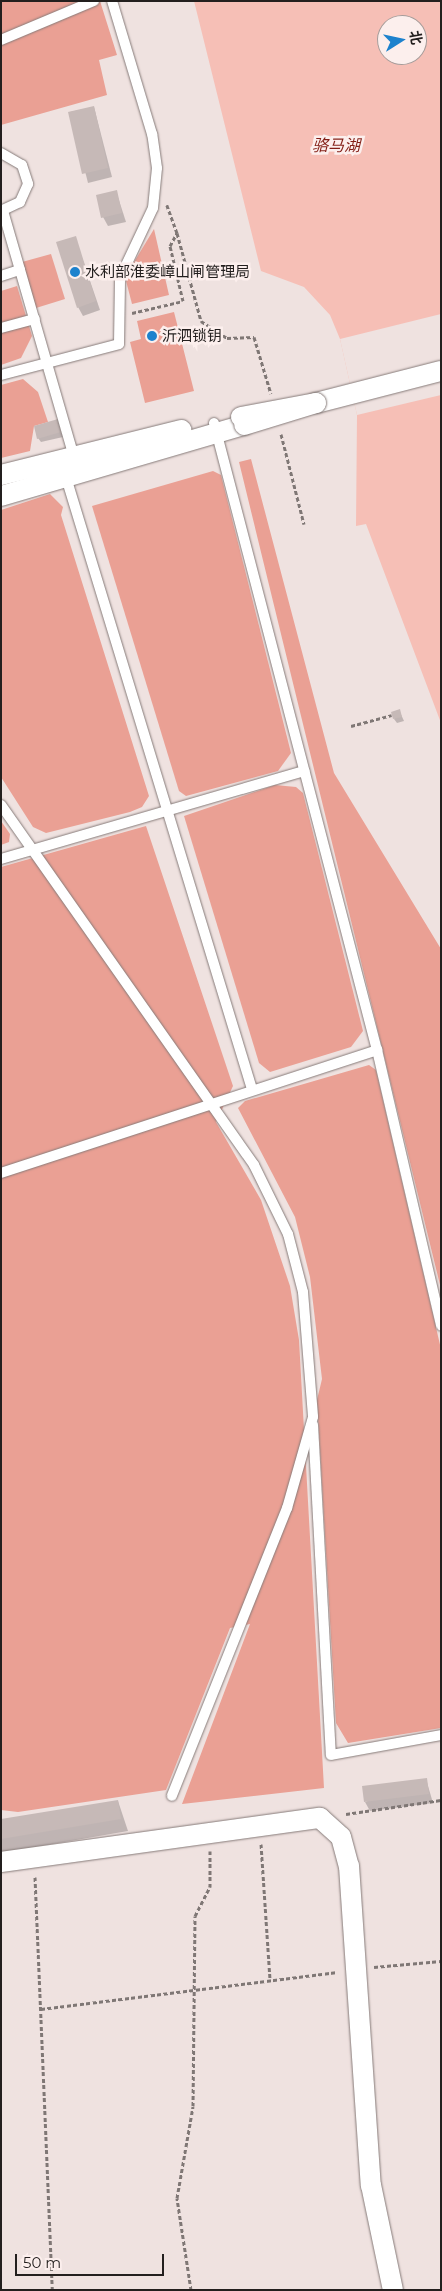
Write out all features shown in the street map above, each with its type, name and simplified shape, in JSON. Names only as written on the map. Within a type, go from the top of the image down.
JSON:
[{"type":"street","points":[[1,475],[70,466],[441,371]]},
{"type":"street","points":[[1,496],[70,466]]},
{"type":"street","points":[[1,1862],[320,1818],[341,1837],[349,1866],[371,2185],[392,2290]]},
{"type":"lane","points":[[1,40],[94,1]]},
{"type":"lane","points":[[1,375],[119,344],[120,278],[155,195],[152,134],[112,1]]},
{"type":"lane","points":[[1,153],[22,165],[28,184],[20,202],[2,211],[48,363],[70,466],[167,812],[252,1089]]},
{"type":"lane","points":[[1,276],[20,270]]},
{"type":"lane","points":[[1,328],[35,318]]},
{"type":"lane","points":[[215,428],[377,1050],[441,1326]]},
{"type":"lane","points":[[1,859],[304,771]]},
{"type":"lane","points":[[1,804],[212,1103],[273,1196],[288,1234],[303,1292],[313,1417],[331,1755],[441,1735]]},
{"type":"lane","points":[[1,1173],[252,1089],[377,1050]]},
{"type":"lane","points":[[172,1796],[287,1508],[313,1417]]},
{"type":"path","points":[[155,195],[170,208],[201,321],[227,338],[254,337],[273,404]]},
{"type":"path","points":[[133,312],[183,301],[170,246],[177,233]]},
{"type":"path","points":[[278,423],[304,524]]},
{"type":"path","points":[[351,726],[392,715]]},
{"type":"path","points":[[320,1818],[441,1800]]},
{"type":"path","points":[[259,1826],[270,1980]]},
{"type":"path","points":[[191,2290],[178,2198],[193,2106],[195,1916],[210,1887],[212,1872],[208,1833]]},
{"type":"path","points":[[35,1857],[52,2290]]},
{"type":"path","points":[[41,2009],[270,1980],[441,1961]]},
{"type":"shaded area","points":[[1,1],[100,1],[117,55],[99,60],[107,95],[1,125]]},
{"type":"shaded area","points":[[154,229],[169,295],[132,304],[125,277]]},
{"type":"shaded area","points":[[51,254],[65,299],[36,308],[22,262]]},
{"type":"shaded area","points":[[17,286],[32,336],[21,358],[1,365],[1,291]]},
{"type":"shaded area","points":[[174,312],[194,391],[145,403],[130,342],[141,339],[137,321]]},
{"type":"shaded area","points":[[23,379],[38,392],[48,422],[34,426],[30,451],[1,458],[1,385]]},
{"type":"shaded area","points":[[251,459],[334,773],[441,949],[441,1289],[239,462]]},
{"type":"shaded area","points":[[213,471],[221,475],[291,753],[278,771],[186,796],[179,791],[92,506]]},
{"type":"shaded area","points":[[50,494],[63,507],[61,515],[149,796],[142,807],[130,812],[46,833],[33,827],[1,777],[1,510]]},
{"type":"shaded area","points":[[275,785],[296,787],[303,793],[363,1031],[351,1047],[270,1072],[259,1063],[184,816]]},
{"type":"shaded area","points":[[1,821],[10,834],[9,842],[1,845]]},
{"type":"shaded area","points":[[146,826],[233,1086],[216,1122],[261,1200],[290,1286],[299,1340],[324,1788],[182,1804],[250,1624],[230,1628],[166,1790],[18,1812],[1,1810],[1,867]]},
{"type":"shaded area","points":[[369,1065],[376,1070],[441,1349],[441,1728],[348,1743],[336,1723],[317,1400],[322,1379],[310,1277],[295,1217],[238,1108],[245,1101]]},
{"type":"water","name":"骆马湖","points":[[194,1],[441,1],[441,723],[366,524],[356,526],[357,415],[340,339],[330,315],[304,287],[261,271]]},
{"type":"pier","points":[[441,314],[441,395],[357,415],[340,339]]},
{"type":"building","points":[[94,106],[108,168],[82,174],[68,112]]},
{"type":"building","points":[[117,190],[122,213],[101,218],[96,195]]},
{"type":"building","points":[[76,236],[96,301],[77,308],[56,242]]},
{"type":"building","points":[[58,419],[61,432],[37,439],[34,426]]},
{"type":"building","points":[[400,709],[402,717],[393,719],[391,712]]},
{"type":"building","points":[[427,1778],[429,1794],[364,1802],[362,1786]]},
{"type":"building","points":[[118,1800],[121,1819],[1,1839],[1,1819]]},
{"type":"place","name":"水利部淮委嶂山闸管理局","points":[[75,272]]},
{"type":"place","name":"沂泗锁钥","points":[[152,336]]}]
